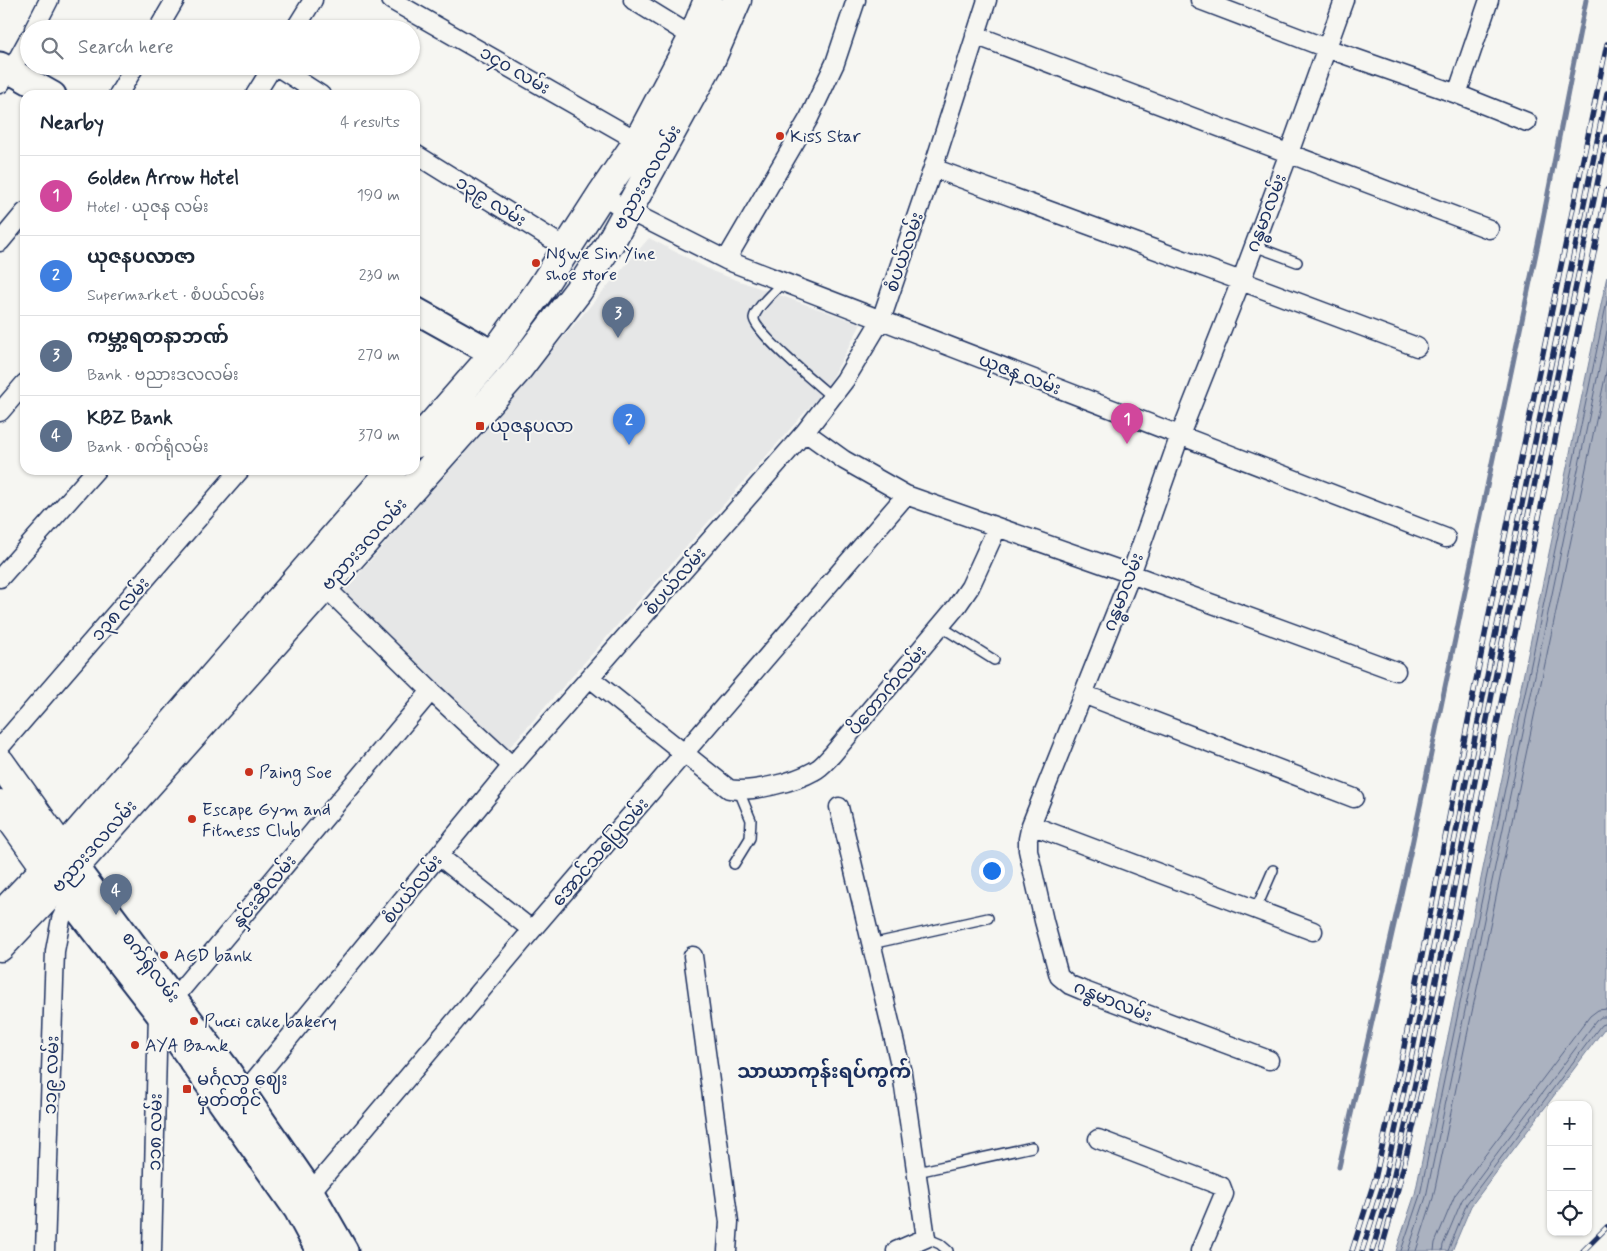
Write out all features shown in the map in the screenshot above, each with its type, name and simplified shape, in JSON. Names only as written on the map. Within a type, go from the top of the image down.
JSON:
[{"type":"main road","name":"ဗညားဒလလမ်း","points":[[420,438],[494,354],[540,290],[638,141],[693,37],[708,0]]},
{"type":"main road","name":"ဗညားဒလလမ်း","points":[[0,916],[62,874],[326,587],[515,373],[578,291],[610,243],[710,62],[737,0]]},
{"type":"main road","points":[[4,73],[42,90]]},
{"type":"main road","points":[[420,313],[494,354]]},
{"type":"main road","name":"ဗညားဒလလမ်း","points":[[0,947],[62,874],[304,569],[388,475]]},
{"type":"main road","name":"စက်ရုံလမ်း","points":[[0,762],[62,874],[166,1006],[243,1094],[304,1200],[320,1251]]},
{"type":"main road","name":"စက်ရုံလမ်း","points":[[0,804],[62,874],[166,1006],[304,1200],[345,1251]]},
{"type":"street","points":[[39,20],[49,0]]},
{"type":"street","points":[[163,20],[175,0]]},
{"type":"street","points":[[301,20],[313,0]]},
{"type":"street","name":"၁၄၀ လမ်း","points":[[392,0],[638,141]]},
{"type":"street","points":[[633,0],[693,37]]},
{"type":"street","points":[[726,260],[809,118],[835,63],[856,0]]},
{"type":"street","name":"စံပယ်လမ်း","points":[[243,1094],[512,766],[833,398],[881,320],[933,168],[987,0]]},
{"type":"street","points":[[1200,0],[1326,48],[1457,94],[1527,122]]},
{"type":"street","name":"ဂန္ဓမာလမ်း","points":[[1269,1060],[1070,986],[1059,976],[1044,921],[1028,850],[1028,839],[1031,825],[1131,574],[1180,435],[1254,246],[1344,0]]},
{"type":"street","points":[[1457,94],[1489,0]]},
{"type":"street","points":[[975,35],[1488,229]]},
{"type":"street","points":[[4,73],[20,51]]},
{"type":"street","points":[[121,90],[130,75]]},
{"type":"street","points":[[258,90],[268,75]]},
{"type":"street","points":[[289,75],[314,90]]},
{"type":"street","name":"၁၃၉ လမ်း","points":[[420,157],[566,248]]},
{"type":"street","points":[[933,168],[1241,280],[1417,347]]},
{"type":"street","name":"ယုဇန လမ်း","points":[[601,195],[726,260],[1446,538]]},
{"type":"street","points":[[0,242],[20,218]]},
{"type":"street","points":[[0,412],[20,389]]},
{"type":"street","points":[[805,432],[844,460],[906,495],[1131,574],[1396,671]]},
{"type":"street","points":[[0,578],[92,475]]},
{"type":"street","name":"၁၃၈ လမ်း","points":[[0,747],[236,475]]},
{"type":"street","name":"အောင်သပြေလမ်း","points":[[304,1200],[532,930],[906,495]]},
{"type":"street","name":"ပိတောက်လမ်း","points":[[734,790],[774,786],[815,771],[832,755],[940,626],[970,587],[997,528]]},
{"type":"street","points":[[304,569],[326,587],[431,691],[512,766]]},
{"type":"street","points":[[590,678],[684,754],[734,790]]},
{"type":"street","name":"နှင်းဆီလမ်း","points":[[166,1006],[431,691]]},
{"type":"street","points":[[1083,694],[1354,798]]},
{"type":"street","points":[[839,807],[902,1073],[926,1238],[896,1251]]},
{"type":"street","points":[[1031,825],[1313,931]]},
{"type":"street","points":[[439,856],[532,930]]},
{"type":"street","name":"၁၁၉ လမ်း","points":[[45,1251],[54,951],[61,919],[62,874]]},
{"type":"street","points":[[693,956],[729,1222],[727,1251]]},
{"type":"street","name":"၁၁၈ လမ်း","points":[[152,1251],[166,1006]]},
{"type":"street","points":[[1098,1139],[1221,1186],[1224,1194],[1200,1251]]},
{"type":"lane","points":[[1254,246],[1296,262]]},
{"type":"lane","points":[[783,282],[756,312],[755,324],[779,350],[833,398]]},
{"type":"lane","points":[[940,626],[994,660]]},
{"type":"lane","points":[[734,790],[751,820],[750,838],[734,864]]},
{"type":"lane","points":[[1256,909],[1274,870]]},
{"type":"lane","points":[[871,944],[988,918]]},
{"type":"lane","points":[[917,1172],[1032,1147]]},
{"type":"lane","points":[[926,1238],[940,1244],[948,1251]]},
{"type":"shaded area","points":[[649,238],[714,272],[861,324],[828,386],[508,749],[333,604]]},
{"type":"water","points":[[1607,276],[1607,1025],[1550,1101],[1547,1101],[1547,1105],[1471,1206],[1452,1251],[1396,1251],[1415,1194]]},
{"type":"waterway","points":[[1339,1167],[1410,854],[1540,234],[1586,0]]},
{"type":"railway","points":[[1352,1251],[1375,1179],[1403,1052],[1493,594],[1607,44]]},
{"type":"railway","points":[[1362,1251],[1384,1182],[1412,1054],[1503,596],[1607,93]]},
{"type":"railway","points":[[1372,1251],[1392,1184],[1421,1057],[1511,597],[1607,137]]},
{"type":"railway","points":[[1381,1251],[1397,1193],[1438,1018],[1607,190]]},
{"type":"railway","points":[[1583,1251],[1607,1227]]},
{"type":"place","name":"Kiss Star","points":[[780,136]]},
{"type":"place","name":"Ngwe Sin Yine shoe store","points":[[536,263]]},
{"type":"place","name":"ကမ္ဘာ့ရတနာဘဏ်","points":[[618,338]]},
{"type":"place","name":"ယုဇနပလာ","points":[[480,426]]},
{"type":"place","name":"Golden Arrow Hotel","points":[[1127,444]]},
{"type":"place","name":"ယုဇနပလာဇာ","points":[[629,445]]},
{"type":"place","name":"Paing Soe","points":[[249,772]]},
{"type":"place","name":"Escape Gym and Fitness Club","points":[[192,819]]},
{"type":"place","name":"KBZ Bank","points":[[116,915]]},
{"type":"place","name":"AGD bank","points":[[164,955]]},
{"type":"place","name":"Pucci cake bakery","points":[[194,1021]]},
{"type":"place","name":"AYA Bank","points":[[135,1045]]},
{"type":"place","name":"မင်္ဂလာ ဈေး မှတ်တိုင်","points":[[187,1089]]},
{"type":"district","name":"သာယာကုန်းရပ်ကွက်","points":[[824,1071]]}]
